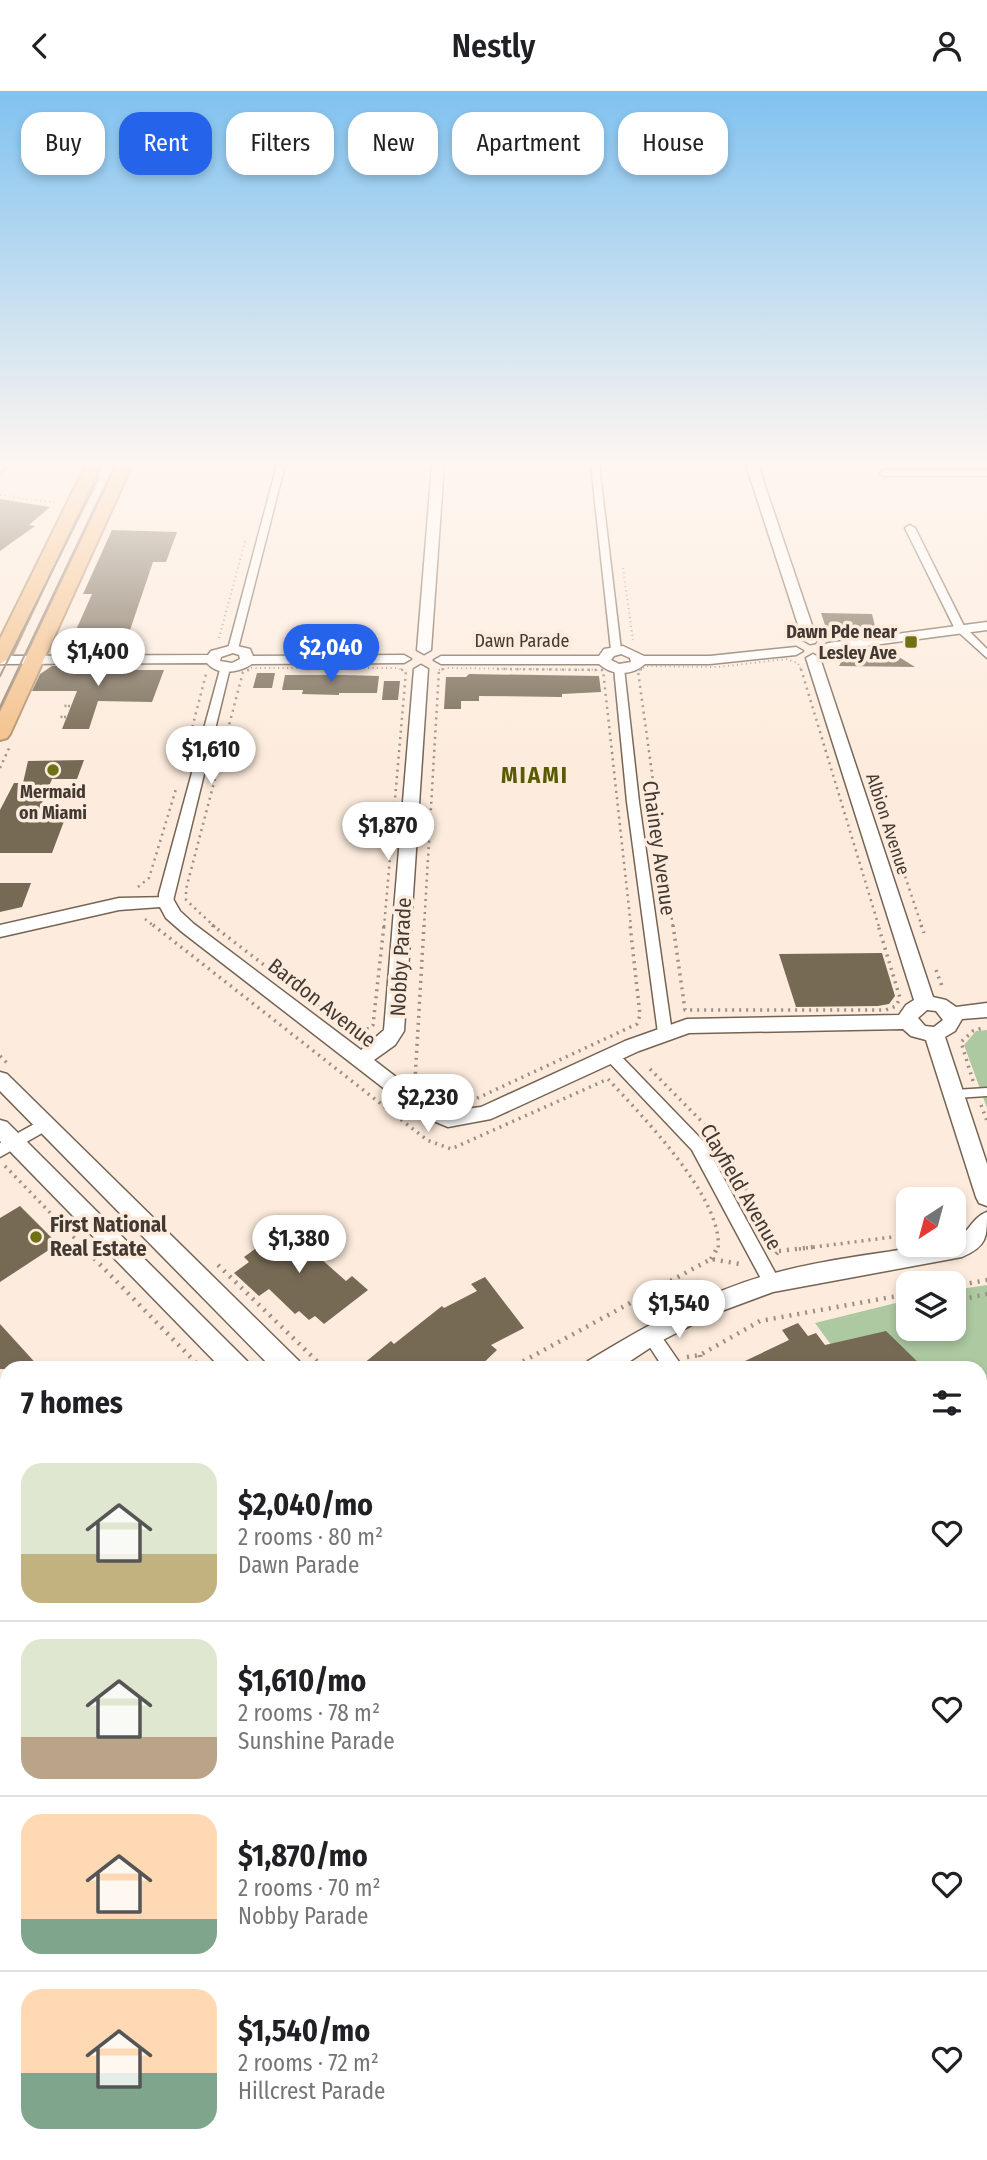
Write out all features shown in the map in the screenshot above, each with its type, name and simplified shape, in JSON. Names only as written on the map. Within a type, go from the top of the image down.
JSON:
[{"type":"highway","points":[[0,659],[47,562]]},
{"type":"highway","points":[[0,734],[80,562]]},
{"type":"street","points":[[233,649],[256,562]]},
{"type":"street","points":[[424,650],[431,562]]},
{"type":"street","points":[[606,562],[616,650]]},
{"type":"street","points":[[784,562],[810,640]]},
{"type":"street","points":[[927,562],[961,629],[987,655]]},
{"type":"street","points":[[828,647],[987,626]]},
{"type":"street","points":[[796,650],[797,646],[810,640],[823,642],[828,647]]},
{"type":"street","points":[[638,665],[633,653],[616,650],[604,655],[606,664],[619,669],[796,650],[813,658],[823,655],[828,647]]},
{"type":"street","points":[[0,931],[120,904],[166,901],[215,665],[215,654],[233,649],[245,653],[248,660]]},
{"type":"street","points":[[0,659],[88,664],[241,665],[248,660],[404,659],[412,652],[424,650],[436,653],[434,666],[407,665],[404,659]]},
{"type":"street","name":"Albion Avenue","points":[[813,658],[925,1003]]},
{"type":"street","name":"Dawn Parade","points":[[434,666],[603,660]]},
{"type":"street","name":"Nobby Parade","points":[[360,1061],[388,1040],[394,1031],[434,666]]},
{"type":"street","name":"Chainey Avenue","points":[[619,669],[633,801],[665,1033]]},
{"type":"street","name":"Bardon Avenue","points":[[166,901],[172,914],[188,928],[360,1061],[424,1109],[449,1119],[484,1114],[611,1055],[690,1025],[908,1022]]},
{"type":"street","points":[[925,1003],[943,1006],[951,1014],[953,1021],[942,1033],[934,1035],[917,1031],[908,1022],[912,1009],[925,1003]]},
{"type":"street","points":[[951,1014],[987,1010]]},
{"type":"street","points":[[934,1035],[987,1198]]},
{"type":"street","name":"Clayfield Avenue","points":[[611,1055],[698,1146],[772,1283]]},
{"type":"street","points":[[0,1079],[282,1361]]},
{"type":"street","points":[[45,1125],[4,1147],[230,1361]]},
{"type":"street","points":[[610,1361],[651,1335],[703,1308],[772,1283],[954,1249],[969,1244],[987,1221]]},
{"type":"street","points":[[651,1335],[679,1361]]},
{"type":"lane","points":[[954,1094],[987,1093]]},
{"type":"path","points":[[219,642],[226,604],[239,562]]},
{"type":"path","points":[[180,776],[215,665]]},
{"type":"path","points":[[638,665],[685,1010]]},
{"type":"path","name":"Nobby Parade","points":[[434,666],[415,1080],[447,1101],[458,1104],[469,1102],[630,1029],[637,1024],[640,1011]]},
{"type":"path","points":[[141,886],[149,878],[178,785]]},
{"type":"path","name":"Bardon Avenue","points":[[144,918],[438,1148],[451,1150],[608,1079]]},
{"type":"path","points":[[987,1026],[973,1031],[961,1042],[987,1121]]},
{"type":"path","name":"Clayfield Avenue","points":[[608,1079],[685,1165],[720,1234],[718,1250],[711,1259]]},
{"type":"path","points":[[4,1147],[84,1250],[194,1361]]},
{"type":"path","points":[[779,1251],[896,1236]]},
{"type":"path","points":[[524,1361],[711,1259],[740,1264]]},
{"type":"path","points":[[966,1284],[987,1280]]},
{"type":"path","points":[[966,1298],[987,1294]]},
{"type":"path","points":[[686,1361],[760,1321],[896,1296]]},
{"type":"path","points":[[700,1355],[700,1361]]},
{"type":"green space","points":[[987,1030],[987,1108],[964,1045],[976,1031]]},
{"type":"green space","points":[[987,1285],[987,1361],[843,1361],[815,1323],[896,1303],[896,1341],[966,1341],[966,1288]]},
{"type":"building","points":[[98,562],[166,562],[153,562],[126,642],[130,642],[125,653],[57,653],[68,630],[76,630],[92,594],[83,594]]},
{"type":"building","points":[[821,613],[872,614],[877,634],[848,638],[826,628]]},
{"type":"building","points":[[881,647],[882,652],[891,652],[915,667],[839,666],[847,651]]},
{"type":"building","points":[[52,666],[120,666],[118,670],[164,670],[152,702],[98,701],[89,729],[62,729],[77,691],[32,691],[40,674]]},
{"type":"building","points":[[257,673],[275,673],[272,688],[253,688]]},
{"type":"building","points":[[469,674],[599,676],[601,692],[562,694],[562,697],[479,696],[479,701],[461,701],[461,709],[444,709],[446,677],[466,677]]},
{"type":"building","points":[[285,675],[379,676],[377,693],[339,695],[302,694],[303,690],[282,690]]},
{"type":"building","points":[[384,681],[400,681],[398,700],[382,700]]},
{"type":"building","points":[[84,760],[77,779],[52,779],[40,808],[69,808],[52,853],[0,853],[0,810],[14,783],[23,783],[28,761]]},
{"type":"building","points":[[0,883],[31,883],[22,907],[0,912]]},
{"type":"building","points":[[882,953],[895,996],[889,1004],[796,1007],[779,954]]},
{"type":"building","points":[[20,1206],[58,1244],[0,1282],[0,1218]]},
{"type":"building","points":[[298,1218],[314,1233],[304,1240],[322,1256],[320,1258],[346,1281],[352,1276],[368,1290],[324,1324],[315,1316],[309,1320],[299,1311],[295,1314],[269,1289],[259,1296],[234,1273],[249,1262],[244,1257]]},
{"type":"building","points":[[485,1277],[524,1328],[491,1345],[497,1350],[485,1361],[367,1361],[391,1341],[394,1344],[442,1306],[444,1308],[477,1291],[471,1284]]},
{"type":"building","points":[[798,1323],[808,1336],[816,1333],[825,1345],[886,1331],[917,1361],[745,1361],[789,1340],[782,1330]]},
{"type":"building","points":[[0,1324],[34,1361],[0,1361]]},
{"type":"tram line","points":[[0,676],[57,562]]},
{"type":"tram line","points":[[0,707],[69,562]]},
{"type":"place","name":"Dawn Pde near Lesley Ave","points":[[911,642]]},
{"type":"place","name":"Mermaid on Miami","points":[[53,770]]},
{"type":"place","name":"First National Real Estate","points":[[36,1237]]},
{"type":"district","name":"MIAMI","points":[[535,775]]}]
